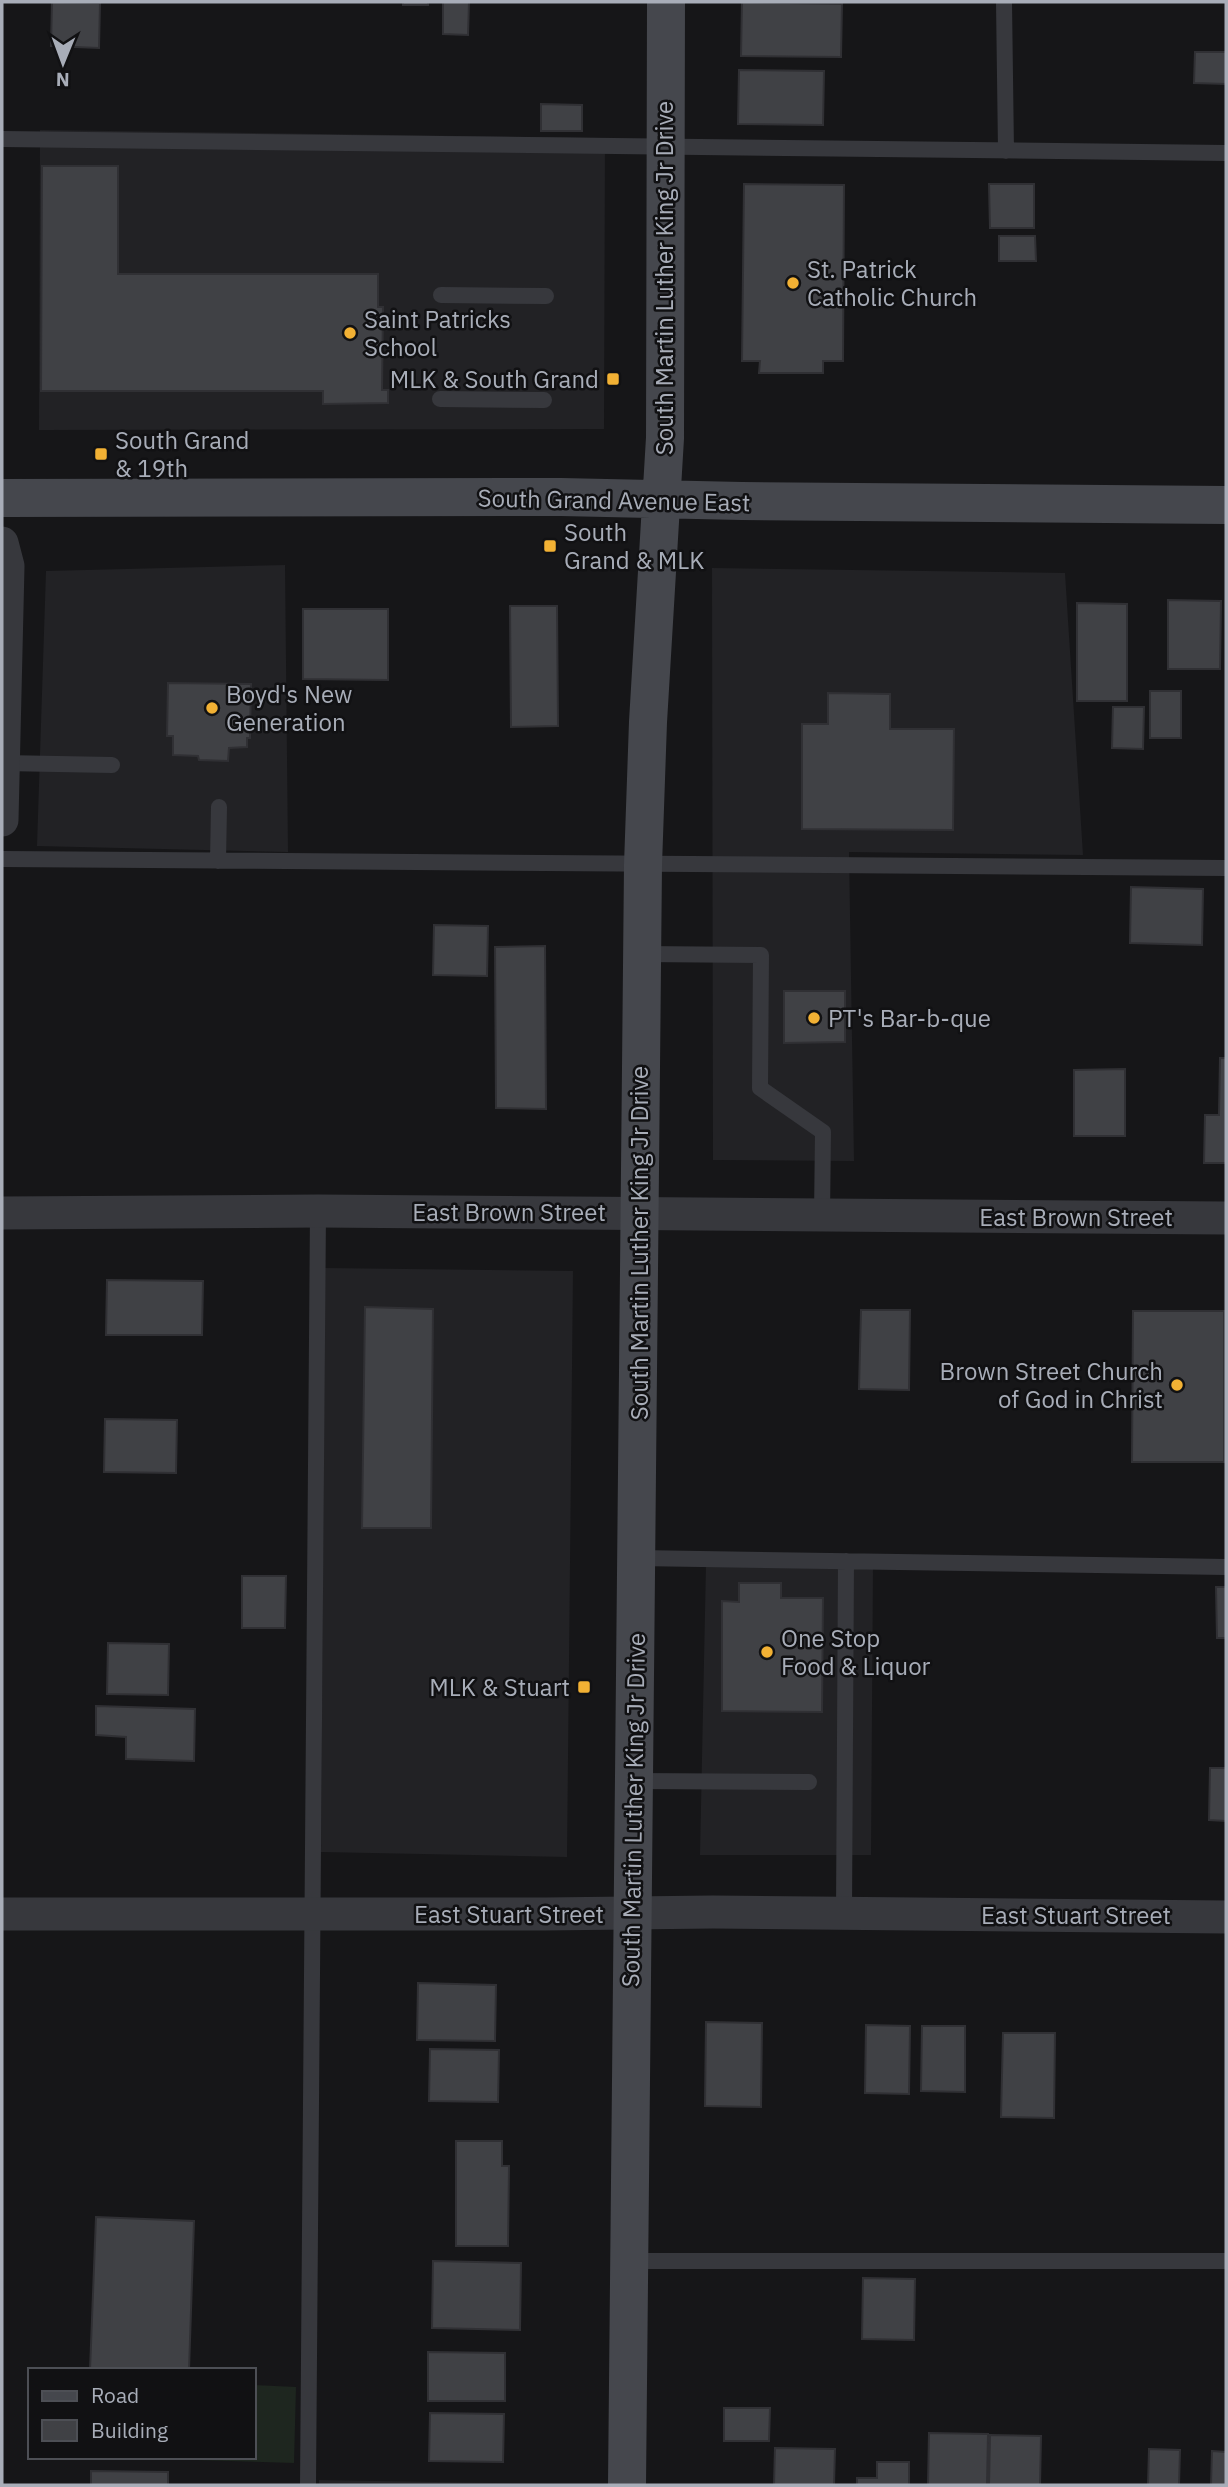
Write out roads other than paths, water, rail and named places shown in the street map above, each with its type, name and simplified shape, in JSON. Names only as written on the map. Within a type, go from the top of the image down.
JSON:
[{"type":"street","name":"South Martin Luther King Jr Drive","points":[[627,2485],[630,1968],[633,1914],[643,865],[665,438],[666,2]]},
{"type":"street","name":"South Grand Avenue East","points":[[2,498],[660,499],[1226,505]]},
{"type":"street","points":[[2,543],[8,566],[2,820]]},
{"type":"street","name":"East Brown Street","points":[[2,1213],[318,1211],[1226,1218]]},
{"type":"street","name":"East Stuart Street","points":[[2,1914],[713,1912],[1226,1917]]},
{"type":"lane","points":[[1004,2],[1006,150]]},
{"type":"lane","points":[[2,139],[1226,153]]},
{"type":"lane","points":[[441,295],[546,296]]},
{"type":"lane","points":[[440,399],[544,400]]},
{"type":"lane","points":[[3,763],[111,765]]},
{"type":"lane","points":[[218,861],[219,807]]},
{"type":"lane","points":[[2,859],[1226,868]]},
{"type":"lane","points":[[642,954],[761,955],[760,1088],[823,1132],[822,1215]]},
{"type":"lane","points":[[308,2485],[318,1211]]},
{"type":"lane","points":[[636,1558],[1226,1567]]},
{"type":"lane","points":[[844,1913],[846,1561]]},
{"type":"lane","points":[[634,1781],[809,1782]]},
{"type":"lane","points":[[629,2261],[1226,2260]]},
{"type":"place","name":"St. Patrick Catholic Church","points":[[793,283]]},
{"type":"place","name":"Saint Patricks School","points":[[350,333]]},
{"type":"place","name":"MLK & South Grand","points":[[613,379]]},
{"type":"place","name":"South Grand & 19th","points":[[101,454]]},
{"type":"place","name":"South Grand & MLK","points":[[550,546]]},
{"type":"place","name":"Boyd's New Generation","points":[[212,708]]},
{"type":"place","name":"PT's Bar-b-que","points":[[814,1018]]},
{"type":"place","name":"Brown Street Church of God in Christ","points":[[1177,1385]]},
{"type":"place","name":"One Stop Food & Liquor","points":[[767,1652]]},
{"type":"place","name":"MLK & Stuart","points":[[584,1687]]}]
